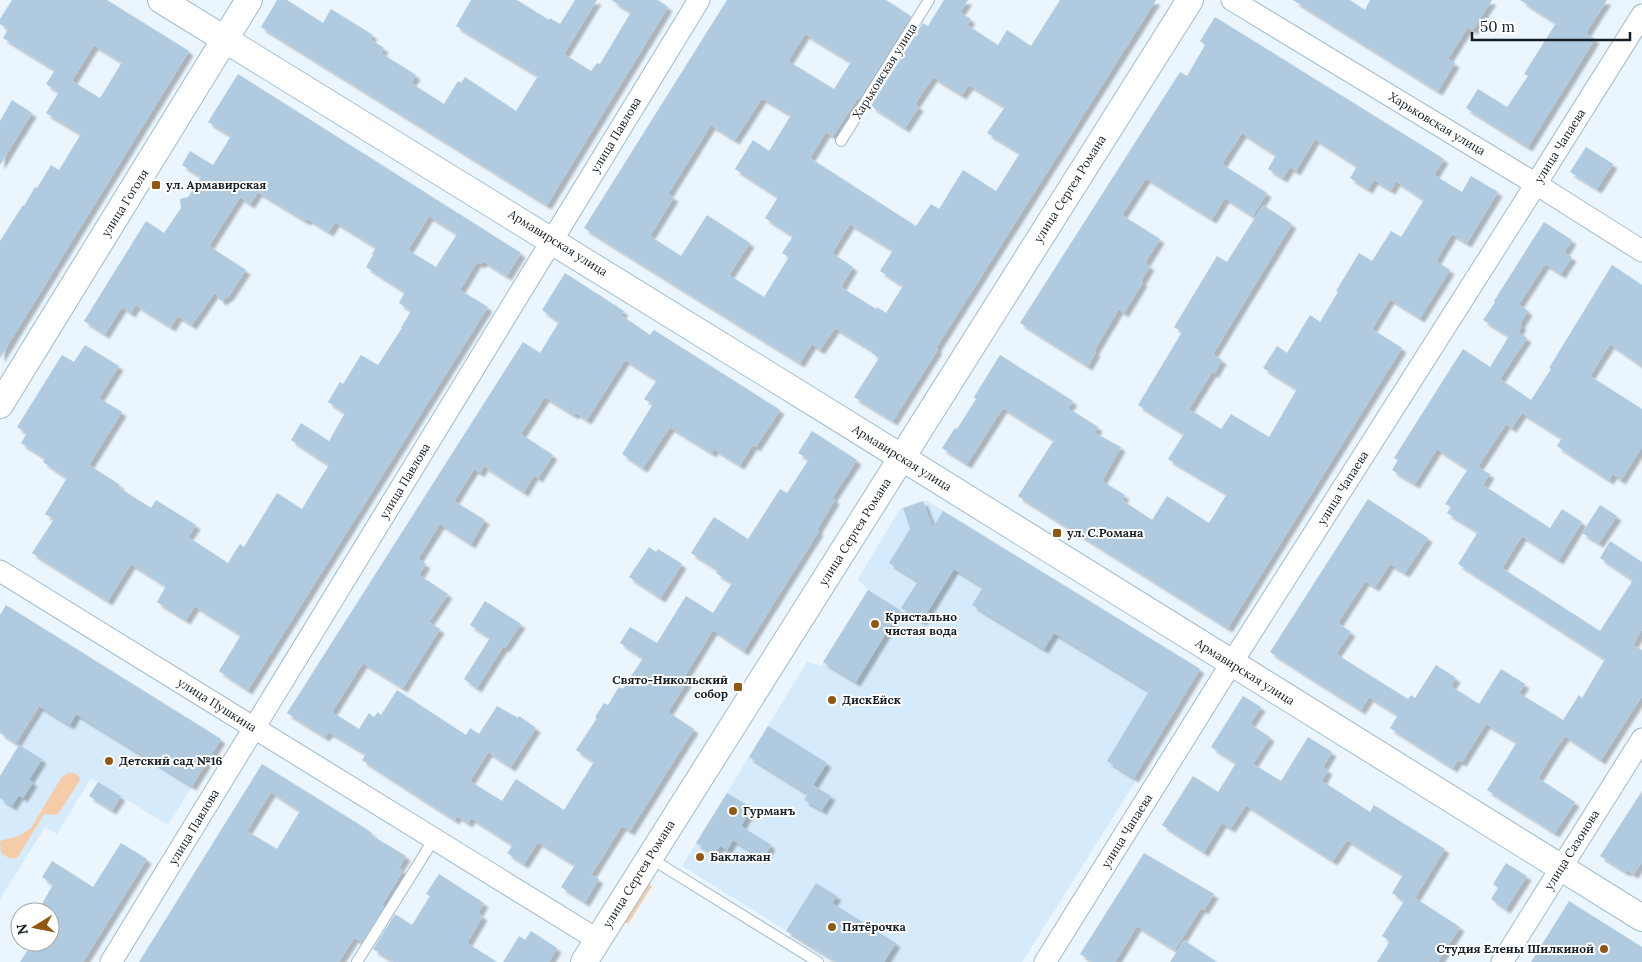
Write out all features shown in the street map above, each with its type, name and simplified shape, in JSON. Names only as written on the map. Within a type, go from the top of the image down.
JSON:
[{"type":"street","name":"Армавирская улица","points":[[161,0],[552,239],[1231,664],[1642,918]]},
{"type":"street","name":"улица Гоголя","points":[[0,405],[249,0]]},
{"type":"street","name":"улица Павлова","points":[[111,962],[699,0]]},
{"type":"street","name":"улица Сергея Романа","points":[[584,962],[1190,0]]},
{"type":"street","name":"Харьковская улица","points":[[1232,0],[1642,250]]},
{"type":"street","name":"улица Чапаева","points":[[1045,962],[1231,664],[1642,15]]},
{"type":"street","name":"улица Пушкина","points":[[0,571],[598,940]]},
{"type":"street","name":"улица Сазонова","points":[[1502,962],[1642,739]]},
{"type":"lane","name":"Харьковская улица","points":[[841,141],[928,0]]},
{"type":"lane","points":[[357,962],[434,839]]},
{"type":"lane","points":[[649,858],[818,962]]},
{"type":"shaded area","points":[[926,500],[1200,669],[1134,777],[1135,782],[1022,962],[837,962],[682,866],[807,662],[821,666],[868,590],[858,579],[900,509],[923,501],[924,503]]},
{"type":"shaded area","name":"Детский сад №16","points":[[78,650],[221,739],[168,825],[91,778],[57,834],[45,827],[0,899],[0,776]]},
{"type":"shaded area","points":[[68,773],[75,773],[80,778],[58,814],[43,816],[17,858],[9,858],[1,853],[0,841],[19,836],[31,828],[61,778]]},
{"type":"shaded area","points":[[646,882],[652,886],[628,924],[617,917]]},
{"type":"building","points":[[12,0],[107,0],[189,51],[0,358],[0,241],[51,165],[59,170],[81,134],[46,113],[59,92],[46,84],[55,70],[3,38],[8,29],[0,24],[0,19]],"holes":[[[94,45],[122,62],[100,98],[72,81]]]},
{"type":"building","points":[[277,0],[287,0],[323,23],[331,9],[373,35],[370,39],[384,48],[381,53],[416,75],[411,83],[444,104],[458,81],[461,83],[465,77],[516,111],[538,76],[456,26],[471,0],[517,0],[549,20],[550,18],[560,24],[575,0],[597,0],[564,54],[591,71],[597,63],[600,64],[631,12],[611,0],[658,0],[668,7],[547,205],[261,27]]},
{"type":"building","points":[[727,0],[886,0],[911,16],[859,99],[833,136],[826,132],[810,158],[916,226],[931,204],[939,209],[963,170],[996,191],[1020,153],[987,133],[1005,107],[969,85],[962,95],[933,77],[915,104],[919,107],[905,128],[871,106],[923,23],[928,26],[944,0],[968,0],[960,12],[971,19],[967,25],[998,45],[1007,30],[1031,46],[1060,0],[1156,0],[936,348],[938,349],[893,421],[854,397],[879,358],[872,353],[873,351],[835,328],[820,350],[812,344],[800,363],[584,228]],"holes":[[[805,34],[851,62],[834,89],[788,61]],[[762,98],[791,115],[769,151],[753,140],[735,169],[778,197],[765,218],[793,236],[782,253],[789,257],[764,297],[729,275],[750,243],[707,215],[681,256],[650,236],[674,197],[668,194],[711,125],[735,140]],[[850,224],[893,250],[880,271],[903,286],[886,313],[877,307],[876,309],[841,287],[853,267],[832,253]]]},
{"type":"building","points":[[1293,0],[1350,0],[1365,10],[1370,0],[1492,0],[1473,30],[1468,27],[1448,59],[1455,63],[1438,91]]},
{"type":"building","points":[[1520,0],[1607,0],[1586,33],[1595,39],[1528,147],[1466,108],[1478,89],[1507,107],[1528,76],[1524,74],[1556,23]]},
{"type":"building","points":[[1215,17],[1444,159],[1434,175],[1462,192],[1471,176],[1498,192],[1467,243],[1452,234],[1436,261],[1450,270],[1420,318],[1390,299],[1372,329],[1402,348],[1228,628],[1018,496],[1054,440],[1003,408],[967,464],[942,448],[976,399],[974,397],[1000,355],[1073,401],[1068,408],[1098,427],[1095,433],[1121,447],[1102,481],[1125,495],[1122,500],[1152,520],[1167,496],[1209,523],[1227,494],[1168,459],[1184,434],[1138,405],[1182,332],[1174,327],[1217,256],[1227,262],[1263,205],[1292,224],[1213,354],[1222,360],[1214,374],[1212,372],[1189,409],[1221,429],[1231,414],[1269,437],[1297,389],[1263,368],[1277,346],[1287,353],[1310,315],[1320,322],[1359,253],[1372,261],[1391,231],[1401,237],[1424,200],[1396,181],[1391,190],[1374,180],[1368,189],[1350,178],[1357,166],[1315,139],[1296,171],[1290,167],[1283,178],[1268,169],[1276,155],[1242,133],[1222,164],[1267,193],[1253,216],[1225,198],[1212,219],[1146,178],[1122,215],[1160,239],[1145,263],[1150,266],[1141,281],[1143,282],[1124,313],[1119,309],[1094,351],[1096,352],[1088,366],[1020,323],[1180,72],[1187,76],[1205,45],[1200,41]]},
{"type":"building","points":[[238,74],[521,253],[507,276],[483,261],[481,264],[477,262],[460,290],[488,307],[248,690],[219,671],[241,635],[195,606],[186,620],[157,602],[166,586],[131,564],[108,601],[32,553],[54,519],[45,514],[67,478],[43,462],[45,458],[21,443],[27,433],[17,427],[62,355],[74,362],[85,345],[119,366],[99,398],[122,412],[89,465],[120,485],[118,487],[151,508],[156,500],[196,525],[188,537],[228,563],[240,544],[244,547],[277,493],[302,509],[329,465],[291,440],[301,423],[329,441],[345,413],[328,402],[340,382],[343,384],[361,355],[378,365],[411,311],[399,303],[405,292],[366,267],[376,247],[335,222],[329,232],[308,219],[306,221],[258,192],[250,204],[240,197],[209,246],[246,270],[229,296],[221,301],[215,292],[192,325],[178,316],[171,327],[136,305],[131,313],[122,307],[105,334],[84,321],[146,221],[164,233],[181,208],[180,199],[188,197],[201,177],[182,165],[190,151],[213,165],[231,136],[208,122]],"holes":[[[429,216],[457,234],[436,267],[408,250]]]},
{"type":"building","points":[[12,100],[32,113],[0,165],[0,121]]},
{"type":"building","points":[[1586,147],[1613,164],[1597,189],[1570,172]]},
{"type":"building","points":[[1544,222],[1572,240],[1564,253],[1572,257],[1561,274],[1545,264],[1519,304],[1528,311],[1520,324],[1522,326],[1518,332],[1527,338],[1500,379],[1531,400],[1612,265],[1642,285],[1642,366],[1610,344],[1590,376],[1642,409],[1642,447],[1621,480],[1613,474],[1609,480],[1557,446],[1562,438],[1522,413],[1512,428],[1506,424],[1478,467],[1490,474],[1483,485],[1550,528],[1562,509],[1582,522],[1559,560],[1522,536],[1502,568],[1600,631],[1633,580],[1600,558],[1610,541],[1642,562],[1642,629],[1633,645],[1642,650],[1642,696],[1601,760],[1565,736],[1556,749],[1538,778],[1575,802],[1555,833],[1487,790],[1517,742],[1486,724],[1462,762],[1458,760],[1453,768],[1390,728],[1398,715],[1369,697],[1361,710],[1270,652],[1368,499],[1428,538],[1405,573],[1390,564],[1375,587],[1365,581],[1338,623],[1351,632],[1336,654],[1408,699],[1411,695],[1415,698],[1436,665],[1456,678],[1451,686],[1479,704],[1501,669],[1525,684],[1519,693],[1563,720],[1579,695],[1582,698],[1605,659],[1458,564],[1478,532],[1447,513],[1451,507],[1445,504],[1468,469],[1437,449],[1415,484],[1392,470],[1398,460],[1394,458],[1463,349],[1490,367],[1509,336],[1483,320]]},
{"type":"building","points":[[565,273],[624,311],[621,315],[650,335],[654,330],[780,410],[756,447],[753,445],[740,465],[714,449],[712,453],[670,427],[643,468],[622,454],[653,404],[644,399],[657,380],[625,360],[587,420],[576,413],[574,415],[545,397],[521,434],[553,455],[538,478],[534,475],[524,492],[484,466],[480,473],[474,469],[454,501],[485,520],[471,544],[440,524],[418,559],[426,564],[419,575],[448,594],[429,622],[440,629],[403,688],[363,663],[332,712],[359,729],[369,713],[374,717],[378,712],[381,715],[397,690],[466,735],[470,728],[479,734],[497,706],[518,718],[519,716],[536,728],[511,767],[488,752],[470,781],[502,801],[516,779],[564,810],[594,762],[576,750],[597,718],[595,717],[604,703],[608,705],[619,687],[623,689],[643,658],[620,643],[630,627],[657,643],[686,596],[713,613],[732,583],[716,573],[718,570],[691,553],[714,517],[748,539],[780,489],[787,493],[809,459],[798,453],[812,431],[857,460],[832,498],[835,500],[817,530],[819,531],[744,651],[713,630],[683,679],[687,682],[668,712],[694,729],[630,831],[622,826],[591,875],[599,879],[585,902],[561,887],[575,865],[538,842],[524,864],[507,853],[513,845],[471,818],[468,823],[457,816],[455,820],[362,760],[366,754],[329,732],[325,737],[287,713],[523,342],[540,353],[559,322],[542,310]]},
{"type":"building","points":[[923,501],[933,527],[943,511],[1200,669],[1134,778],[1107,761],[1149,691],[1054,633],[1044,649],[972,605],[983,587],[954,569],[922,621],[901,608],[918,581],[889,563],[910,529],[903,508]]},
{"type":"building","points":[[1600,505],[1617,516],[1599,543],[1582,533]]},
{"type":"building","points":[[649,547],[656,552],[658,549],[682,564],[661,598],[629,577]]},
{"type":"building","points":[[868,590],[900,610],[856,682],[823,662]]},
{"type":"building","points":[[485,601],[521,624],[505,648],[503,647],[477,688],[464,679],[490,638],[470,625]]},
{"type":"building","points":[[6,605],[221,739],[192,786],[76,714],[70,725],[39,706],[16,743],[0,733],[0,615]]},
{"type":"building","points":[[1243,696],[1261,707],[1250,724],[1270,737],[1253,764],[1281,781],[1308,737],[1332,752],[1323,767],[1328,770],[1322,781],[1370,812],[1374,805],[1445,849],[1415,898],[1460,927],[1438,962],[1377,962],[1390,941],[1382,936],[1404,901],[1392,893],[1403,875],[1347,840],[1333,861],[1246,805],[1231,828],[1222,823],[1204,852],[1162,825],[1193,776],[1218,792],[1236,763],[1211,747]]},
{"type":"building","points":[[768,726],[827,763],[813,785],[831,796],[822,810],[804,800],[808,794],[749,757]]},
{"type":"building","points":[[19,745],[42,759],[29,780],[33,782],[23,798],[19,795],[12,806],[0,798],[0,776]]},
{"type":"building","points":[[262,764],[406,856],[399,868],[403,871],[382,905],[384,907],[362,942],[354,938],[339,962],[139,962]],"holes":[[[271,792],[300,811],[277,849],[247,831]]]},
{"type":"building","points":[[98,782],[121,796],[112,810],[89,796]]},
{"type":"building","points":[[1642,791],[1642,862],[1634,874],[1627,870],[1626,872],[1600,856]]},
{"type":"building","points":[[727,793],[752,808],[741,826],[771,845],[763,859],[733,840],[727,850],[720,846],[714,854],[696,843]]},
{"type":"building","points":[[121,843],[147,859],[83,962],[20,962],[26,952],[60,952],[60,902],[43,902],[53,885],[42,877],[52,861],[93,887]]},
{"type":"building","points":[[1144,853],[1214,894],[1204,910],[1201,908],[1175,950],[1137,926],[1115,962],[1093,962],[1080,954]]},
{"type":"building","points":[[1506,863],[1527,876],[1506,909],[1491,899],[1498,888],[1493,884]]},
{"type":"building","points":[[439,874],[484,903],[478,913],[483,916],[467,943],[497,962],[394,962],[373,949],[395,914],[412,925],[430,896],[426,894]]},
{"type":"building","points":[[816,883],[837,896],[832,903],[896,943],[884,962],[837,962],[786,931]]},
{"type":"building","points":[[1569,901],[1642,947],[1642,962],[1531,962]]},
{"type":"building","points":[[531,931],[557,948],[549,962],[503,962],[519,936],[525,940]]},
{"type":"building","points":[[1184,940],[1217,962],[1170,962]]},
{"type":"place","name":"ул. Армавирская","points":[[156,185]]},
{"type":"place","name":"ул. С.Романа","points":[[1057,533]]},
{"type":"place","name":"Кристально чистая вода","points":[[875,624]]},
{"type":"place","name":"Свято-Никольский собор","points":[[738,687]]},
{"type":"place","name":"ДискЕйск","points":[[832,700]]},
{"type":"place","name":"Детский сад №16","points":[[109,761]]},
{"type":"place","name":"Гурманъ","points":[[733,811]]},
{"type":"place","name":"Баклажан","points":[[700,857]]},
{"type":"place","name":"Пятёрочка","points":[[832,927]]},
{"type":"place","name":"Студия Елены Шилкиной","points":[[1604,949]]}]
